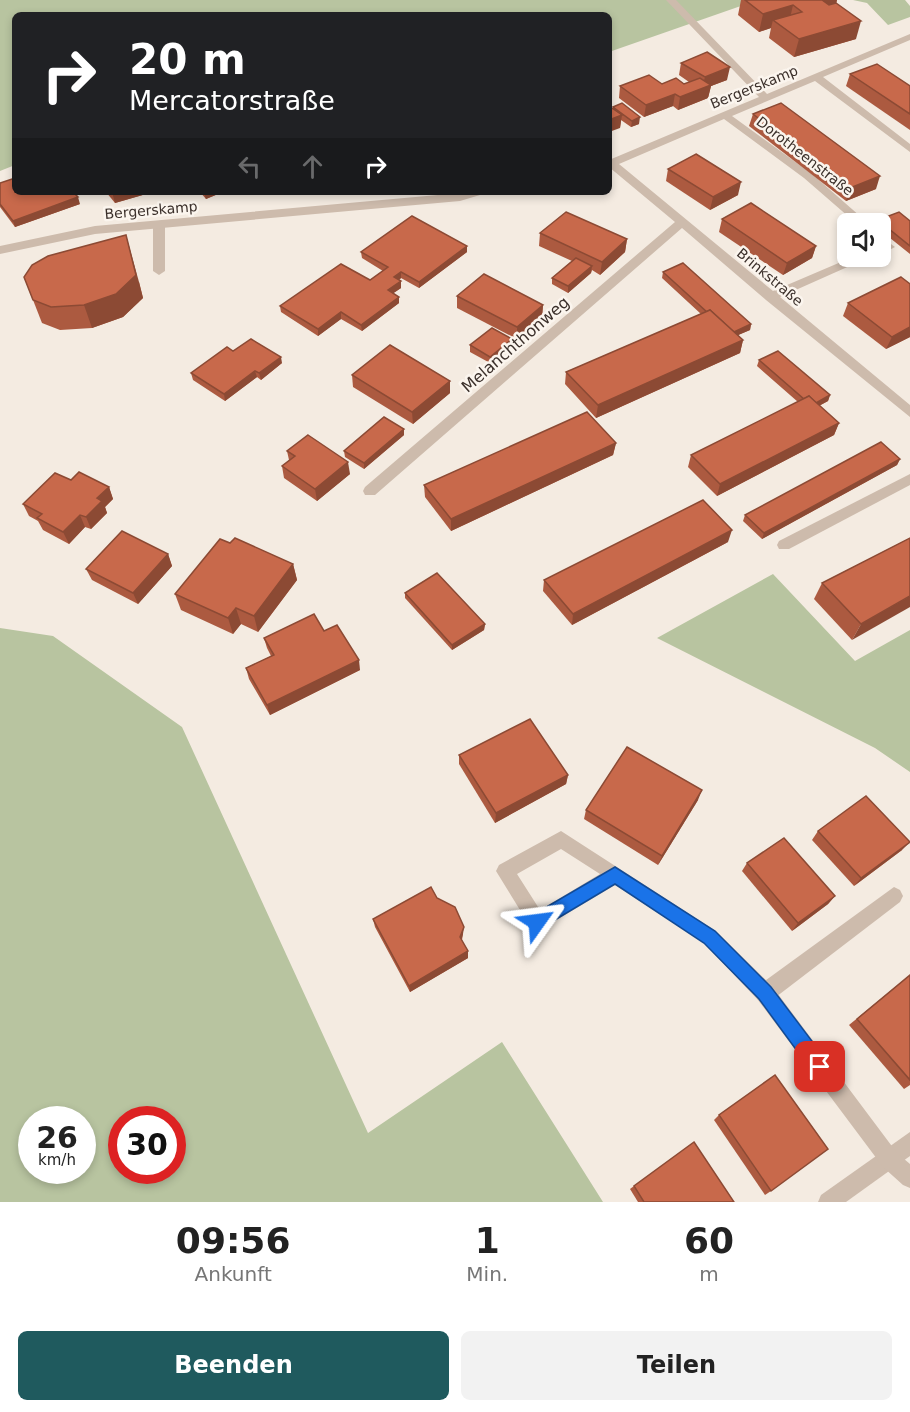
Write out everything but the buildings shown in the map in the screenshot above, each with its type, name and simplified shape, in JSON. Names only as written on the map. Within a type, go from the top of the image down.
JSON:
[{"type":"street","points":[[670,0],[766,98]]},
{"type":"street","name":"Bergerskamp","points":[[612,162],[910,37]]},
{"type":"street","points":[[817,77],[910,149]]},
{"type":"street","name":"Dorotheenstraße","points":[[725,115],[808,176],[851,213]]},
{"type":"street","name":"Brinkstraße","points":[[612,165],[910,412]]},
{"type":"street","name":"Bergerskamp","points":[[0,250],[95,230],[460,198],[472,195]]},
{"type":"street","name":"Melanchthonweg","points":[[370,491],[682,222]]},
{"type":"street","points":[[159,225],[159,271]]},
{"type":"street","points":[[770,297],[841,267]]},
{"type":"street","points":[[784,545],[910,479]]},
{"type":"street","points":[[615,875],[537,922],[506,871],[561,839],[710,937],[765,993],[890,1160],[910,1178]]},
{"type":"street","points":[[765,993],[894,897]]},
{"type":"street","points":[[828,1202],[890,1160],[910,1142]]},
{"type":"green space","points":[[0,0],[758,0],[612,51],[612,12],[12,12],[12,166],[0,171]]},
{"type":"green space","points":[[853,0],[905,0],[910,6],[910,17],[888,25],[867,3]]},
{"type":"green space","points":[[773,574],[855,661],[910,630],[910,772],[875,748],[657,638]]},
{"type":"green space","points":[[0,628],[53,636],[182,727],[368,1133],[502,1042],[603,1202],[0,1202]]},
{"type":"route","points":[[537,922],[615,875],[710,937],[765,993],[820,1067]]}]
